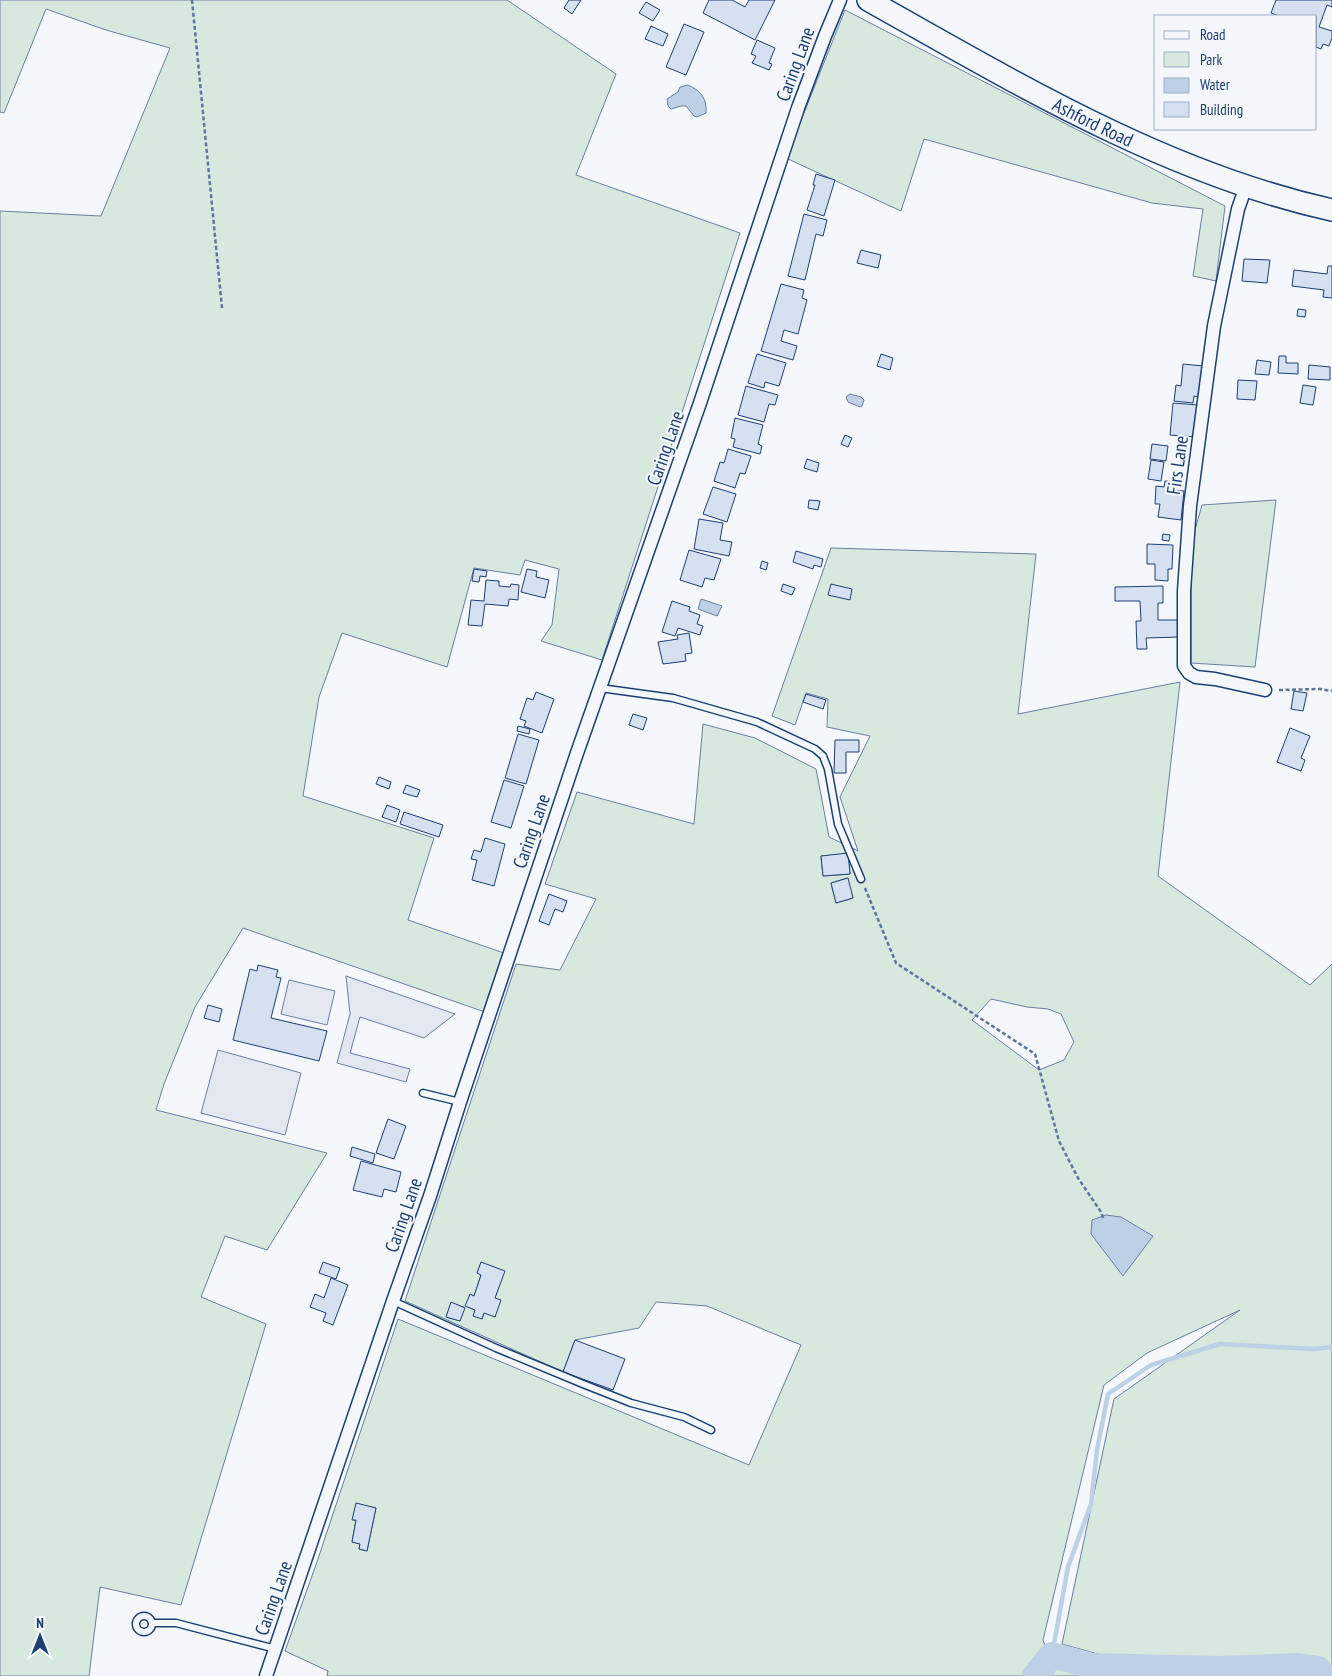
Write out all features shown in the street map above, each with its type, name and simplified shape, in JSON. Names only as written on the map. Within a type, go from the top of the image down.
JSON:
[{"type":"main road","name":"Ashford Road","points":[[868,0],[1056,104],[1178,161],[1246,186],[1332,210]]},
{"type":"street","name":"Caring Lane","points":[[266,1676],[430,1196],[600,688],[700,403],[798,108],[824,36],[840,0]]},
{"type":"street","name":"Firs Lane","points":[[1246,186],[1238,209],[1214,326],[1193,488],[1184,591],[1184,666],[1189,673],[1196,677],[1215,679],[1265,690]]},
{"type":"lane","points":[[600,688],[673,698],[756,722],[815,749],[824,756],[838,824],[861,879]]},
{"type":"lane","points":[[424,1092],[460,1102]]},
{"type":"lane","points":[[393,1301],[496,1348],[583,1384],[631,1403],[684,1417],[711,1430]]},
{"type":"lane","points":[[152,1623],[176,1623],[276,1649]]},
{"type":"path","points":[[192,0],[222,308]]},
{"type":"path","points":[[1265,690],[1320,689],[1332,691]]},
{"type":"path","points":[[861,879],[889,951],[896,964],[1035,1054],[1059,1141],[1078,1178],[1101,1212],[1104,1220]]},
{"type":"green space","points":[[0,0],[507,0],[616,74],[576,175],[740,233],[602,660],[541,641],[552,625],[559,569],[525,560],[520,575],[474,568],[447,667],[342,633],[319,697],[303,796],[434,838],[408,920],[504,953],[485,1012],[243,928],[195,1007],[164,1084],[156,1110],[327,1153],[267,1250],[225,1236],[201,1297],[266,1324],[181,1605],[100,1587],[89,1676],[0,1676],[0,211],[101,216],[170,48],[106,30],[46,9],[4,113],[0,112]]},
{"type":"green space","points":[[845,10],[1225,206],[1216,281],[1193,276],[1203,209],[1152,203],[924,139],[901,211],[786,158]]},
{"type":"green space","points":[[1276,500],[1255,667],[1191,663],[1191,544],[1202,505]]},
{"type":"green space","points":[[831,548],[1036,554],[1018,714],[1180,682],[1158,876],[1310,985],[1332,964],[1332,1676],[327,1676],[328,1671],[285,1651],[317,1562],[398,1319],[749,1465],[801,1345],[707,1306],[656,1302],[639,1328],[575,1340],[563,1372],[405,1301],[516,964],[560,970],[596,899],[545,884],[577,792],[694,824],[703,724],[755,738],[816,769],[829,837],[858,851],[840,797],[870,736],[827,727],[828,699],[806,693],[795,725],[772,716]],"holes":[[[848,854],[850,874],[823,876],[821,856]],[[847,878],[853,898],[836,903],[831,883]],[[991,999],[1027,1007],[1048,1009],[1061,1014],[1074,1042],[1064,1060],[1039,1070],[972,1020]],[[481,1263],[504,1271],[495,1298],[482,1319],[475,1310],[466,1306],[470,1294],[474,1296],[481,1275],[477,1273]],[[451,1303],[464,1307],[460,1321],[446,1317]],[[1240,1310],[1114,1399],[1062,1644],[1105,1656],[1100,1674],[1053,1667],[1043,1640],[1104,1385],[1147,1353]],[[356,1504],[376,1508],[367,1551],[359,1549],[360,1544],[352,1542],[356,1520],[353,1520]]]},
{"type":"shaded area","points":[[346,976],[455,1014],[424,1038],[360,1017],[350,1053],[410,1069],[406,1082],[337,1063],[350,1014]]},
{"type":"shaded area","points":[[289,980],[335,991],[327,1025],[281,1014]]},
{"type":"shaded area","points":[[218,1050],[301,1073],[285,1135],[201,1113]]},
{"type":"water","points":[[688,85],[696,90],[704,99],[706,113],[697,117],[686,106],[671,109],[668,106],[667,99],[678,92],[680,87]]},
{"type":"water","points":[[850,394],[861,397],[864,400],[862,406],[860,407],[848,402],[846,397]]},
{"type":"water","points":[[701,599],[722,606],[717,616],[698,609]]},
{"type":"water","points":[[1106,1215],[1121,1217],[1153,1236],[1123,1276],[1091,1234],[1092,1220]]},
{"type":"building","points":[[569,0],[581,0],[572,14],[564,8]]},
{"type":"building","points":[[709,0],[732,0],[745,7],[749,0],[775,0],[755,40],[703,13]]},
{"type":"building","points":[[1276,0],[1332,0],[1332,7],[1327,5],[1319,27],[1332,31],[1329,46],[1323,44],[1321,49],[1317,47],[1317,15],[1276,15],[1271,13]]},
{"type":"building","points":[[646,2],[660,10],[653,21],[639,13]]},
{"type":"building","points":[[684,24],[704,32],[686,75],[666,67]]},
{"type":"building","points":[[651,26],[668,34],[663,46],[645,39]]},
{"type":"building","points":[[757,40],[775,48],[769,63],[772,64],[769,70],[752,63],[756,56],[751,54]]},
{"type":"building","points":[[816,174],[835,180],[824,216],[807,210],[815,185],[813,185]]},
{"type":"building","points":[[804,214],[827,220],[823,236],[816,234],[805,280],[788,276]]},
{"type":"building","points":[[861,250],[881,255],[878,268],[857,263]]},
{"type":"building","points":[[1244,259],[1270,260],[1267,283],[1242,281]]},
{"type":"building","points":[[1328,266],[1332,266],[1332,298],[1323,297],[1324,290],[1292,286],[1294,270],[1327,274]]},
{"type":"building","points":[[781,284],[804,290],[802,298],[807,300],[798,334],[784,330],[781,341],[797,346],[793,360],[761,351]]},
{"type":"building","points":[[1298,309],[1306,310],[1305,317],[1297,316]]},
{"type":"building","points":[[757,354],[786,363],[779,386],[765,382],[764,388],[748,383]]},
{"type":"building","points":[[881,354],[893,358],[890,370],[877,366]]},
{"type":"building","points":[[1279,356],[1286,356],[1286,363],[1298,363],[1298,374],[1278,373]]},
{"type":"building","points":[[1257,360],[1271,362],[1269,375],[1255,374]]},
{"type":"building","points":[[1183,364],[1203,366],[1199,397],[1194,396],[1193,403],[1174,401],[1176,385],[1181,386]]},
{"type":"building","points":[[1309,365],[1330,367],[1330,380],[1308,379]]},
{"type":"building","points":[[1238,380],[1257,381],[1255,400],[1237,399]]},
{"type":"building","points":[[1303,385],[1316,387],[1313,405],[1300,403]]},
{"type":"building","points":[[746,386],[778,395],[775,405],[769,404],[764,422],[738,415]]},
{"type":"building","points":[[1173,403],[1199,405],[1196,437],[1170,435]]},
{"type":"building","points":[[735,418],[763,425],[758,444],[762,446],[760,454],[733,447],[735,439],[731,438]]},
{"type":"building","points":[[845,435],[852,438],[848,447],[841,444]]},
{"type":"building","points":[[1152,444],[1168,446],[1166,461],[1150,459]]},
{"type":"building","points":[[728,449],[751,456],[745,474],[740,473],[735,488],[714,481],[720,462],[724,463]]},
{"type":"building","points":[[807,459],[819,463],[817,472],[804,468]]},
{"type":"building","points":[[1151,460],[1164,462],[1161,481],[1148,479]]},
{"type":"building","points":[[1165,481],[1175,482],[1174,490],[1184,491],[1181,520],[1158,517],[1160,504],[1155,504],[1156,486],[1164,487]]},
{"type":"building","points":[[713,487],[736,494],[727,522],[703,514]]},
{"type":"building","points":[[809,500],[820,501],[818,510],[808,508]]},
{"type":"building","points":[[699,519],[723,523],[720,540],[732,542],[729,556],[694,549]]},
{"type":"building","points":[[1163,534],[1170,535],[1169,541],[1162,540]]},
{"type":"building","points":[[1147,544],[1173,545],[1172,569],[1168,569],[1168,581],[1155,580],[1155,564],[1147,564]]},
{"type":"building","points":[[689,550],[721,559],[714,580],[705,578],[702,587],[680,580]]},
{"type":"building","points":[[796,551],[823,559],[821,567],[814,565],[813,569],[793,562]]},
{"type":"building","points":[[762,561],[768,563],[766,570],[760,568]]},
{"type":"building","points":[[474,569],[487,571],[486,577],[480,576],[479,582],[472,581]]},
{"type":"building","points":[[527,569],[537,571],[536,577],[549,580],[545,598],[521,592]]},
{"type":"building","points":[[486,580],[499,581],[499,586],[510,587],[511,584],[519,585],[518,600],[509,599],[508,606],[485,604],[482,626],[468,625],[471,600],[484,601]]},
{"type":"building","points":[[783,584],[795,588],[792,595],[781,591]]},
{"type":"building","points":[[831,584],[852,589],[850,600],[828,595]]},
{"type":"building","points":[[1163,586],[1163,603],[1158,603],[1158,620],[1179,620],[1180,637],[1146,638],[1147,649],[1137,649],[1136,621],[1141,621],[1140,601],[1115,601],[1115,587]]},
{"type":"building","points":[[672,601],[690,607],[689,611],[700,615],[697,624],[703,626],[700,635],[678,628],[675,636],[662,632]]},
{"type":"building","points":[[689,633],[692,653],[685,654],[686,661],[663,664],[658,642],[678,639],[677,635]]},
{"type":"building","points":[[1294,691],[1307,693],[1303,711],[1291,709]]},
{"type":"building","points":[[536,692],[554,699],[542,733],[524,726],[526,721],[520,719],[527,698],[533,700]]},
{"type":"building","points":[[806,694],[826,700],[823,709],[803,702]]},
{"type":"building","points":[[633,714],[647,718],[643,730],[629,725]]},
{"type":"building","points":[[518,726],[530,729],[529,734],[517,731]]},
{"type":"building","points":[[1290,728],[1310,736],[1301,758],[1305,760],[1301,771],[1277,762]]},
{"type":"building","points":[[518,734],[539,740],[526,784],[505,778]]},
{"type":"building","points":[[835,740],[859,740],[859,752],[846,752],[846,773],[834,773]]},
{"type":"building","points":[[379,777],[391,782],[389,789],[376,784]]},
{"type":"building","points":[[504,780],[524,786],[511,828],[491,822]]},
{"type":"building","points":[[406,785],[420,790],[417,797],[403,793]]},
{"type":"building","points":[[387,805],[400,810],[396,822],[382,817]]},
{"type":"building","points":[[404,812],[443,825],[439,837],[400,824]]},
{"type":"building","points":[[485,838],[505,844],[494,886],[472,880],[477,860],[471,859],[474,850],[481,852]]},
{"type":"building","points":[[848,853],[850,874],[823,876],[821,856]]},
{"type":"building","points":[[848,878],[853,898],[836,903],[831,883]]},
{"type":"building","points":[[549,894],[567,901],[563,912],[555,909],[549,925],[539,921]]},
{"type":"building","points":[[258,965],[278,970],[276,977],[281,978],[271,1018],[327,1031],[319,1061],[233,1040],[250,969],[257,971]]},
{"type":"building","points":[[208,1005],[222,1009],[219,1022],[204,1018]]},
{"type":"building","points":[[388,1119],[406,1126],[394,1159],[376,1153]]},
{"type":"building","points":[[352,1147],[375,1154],[373,1163],[350,1156]]},
{"type":"building","points":[[361,1161],[401,1172],[396,1192],[384,1189],[382,1197],[353,1190]]},
{"type":"building","points":[[323,1262],[340,1268],[336,1279],[319,1273]]},
{"type":"building","points":[[481,1262],[505,1271],[495,1298],[501,1300],[495,1317],[484,1313],[482,1319],[473,1316],[475,1310],[465,1306],[470,1294],[474,1296],[481,1275],[477,1273]]},
{"type":"building","points":[[331,1278],[348,1285],[333,1325],[323,1321],[326,1313],[310,1307],[315,1294],[324,1298]]},
{"type":"building","points":[[451,1302],[465,1308],[460,1321],[446,1317]]},
{"type":"building","points":[[575,1340],[625,1359],[613,1390],[563,1372]]},
{"type":"building","points":[[356,1503],[376,1508],[367,1551],[359,1549],[360,1544],[352,1542],[356,1520],[352,1520]]},
{"type":"waterway","points":[[1052,1655],[1068,1567],[1091,1504],[1097,1450],[1108,1394],[1151,1365],[1220,1344],[1314,1349],[1332,1347]]},
{"type":"waterway","points":[[1035,1676],[1052,1655],[1092,1666],[1219,1669],[1299,1666],[1318,1669],[1322,1676]]}]
